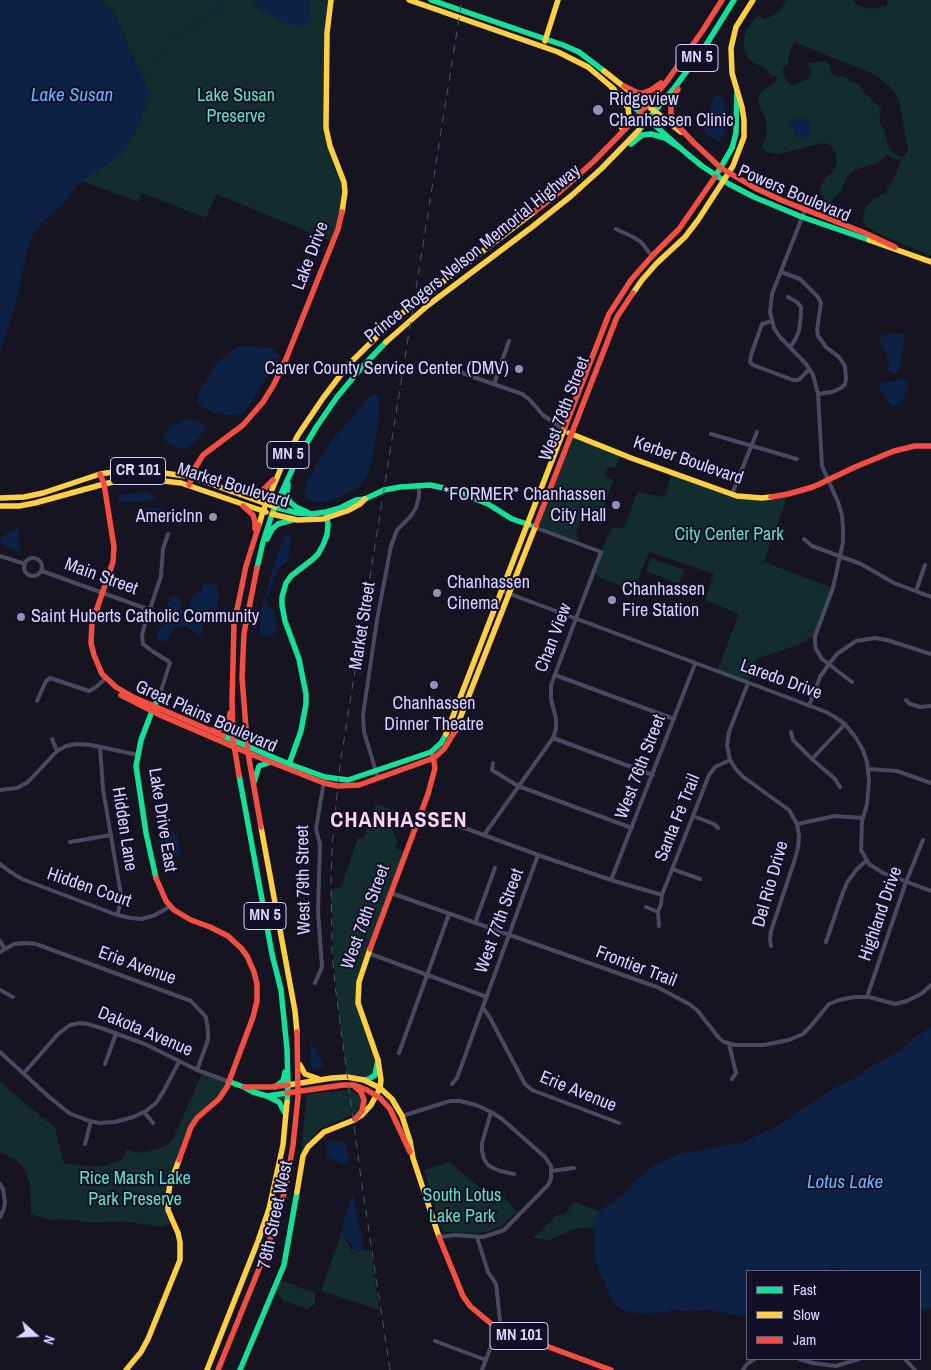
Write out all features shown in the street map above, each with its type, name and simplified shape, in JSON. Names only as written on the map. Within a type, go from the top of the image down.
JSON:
[{"type":"main road","name":"Lake Drive","points":[[189,485],[203,455],[243,425],[263,402],[273,386],[289,351],[342,216],[345,192],[344,182],[330,146],[326,128],[327,32],[331,0]]},
{"type":"main road","name":"Powers Boulevard","points":[[409,0],[543,46],[576,60],[588,67],[680,148],[716,176],[754,197],[802,217],[931,262]]},
{"type":"main road","name":"Powers Boulevard","points":[[431,0],[579,52],[696,144],[721,168],[729,173],[764,193],[865,233],[917,257]]},
{"type":"main road","points":[[543,46],[558,0]]},
{"type":"main road","name":"Prince Rogers Nelson Memorial Highway","points":[[207,1370],[269,1209],[279,1166],[288,1085],[288,1058],[281,990],[272,954],[234,748],[232,702],[234,624],[246,566],[263,511],[281,468],[305,424],[333,384],[362,350],[397,317],[430,290],[555,196],[593,162],[667,81],[722,0]]},
{"type":"main road","name":"Prince Rogers Nelson Memorial Highway","points":[[218,1370],[263,1259],[280,1211],[293,1145],[298,1092],[298,1062],[293,996],[254,793],[247,745],[242,678],[244,634],[253,584],[272,514],[313,432],[337,397],[363,366],[394,334],[427,306],[571,196],[601,169],[655,112],[714,33],[734,0]]},
{"type":"main road","name":"West 78th Street","points":[[380,1088],[381,1080],[378,1060],[358,1003],[359,982],[421,812],[435,768],[434,758],[444,749],[454,733],[614,325],[624,306],[642,280],[685,237],[733,166],[744,136],[744,120],[731,64],[732,40],[739,21],[754,0]]},
{"type":"main road","points":[[696,144],[675,122],[671,114],[670,103],[714,33]]},
{"type":"main road","points":[[624,86],[640,94],[655,88],[670,73],[697,39]]},
{"type":"main road","points":[[593,162],[621,129],[629,116],[628,108],[612,87]]},
{"type":"main road","name":"West 78th Street","points":[[431,752],[441,743],[448,731],[610,314],[631,280],[679,229],[721,168],[732,148],[736,133],[737,91]]},
{"type":"main road","points":[[601,169],[645,134],[661,137],[680,148]]},
{"type":"main road","name":"Kerber Boulevard","points":[[564,430],[631,458],[732,494],[762,498],[788,494],[813,487],[894,451],[915,446],[931,446]]},
{"type":"main road","points":[[230,491],[261,492],[268,486],[281,468]]},
{"type":"main road","name":"Market Boulevard","points":[[0,498],[24,497],[50,492],[84,478],[132,470],[192,477],[275,507],[297,512],[327,515]]},
{"type":"main road","points":[[292,472],[287,486],[288,499],[296,507],[312,514]]},
{"type":"main road","points":[[100,474],[104,484],[114,547],[113,562],[92,623],[91,643],[97,665],[106,678]]},
{"type":"main road","name":"Market Boulevard","points":[[0,506],[19,506],[104,484],[124,480],[146,479],[189,485],[272,514],[292,520],[304,520],[347,511],[365,499],[384,490],[430,485],[453,490],[488,504],[512,518],[534,527]]},
{"type":"main road","points":[[233,500],[249,511],[254,518],[253,542]]},
{"type":"main road","points":[[288,766],[303,725],[306,694],[300,659],[285,621],[282,597],[286,583],[291,576],[313,559],[323,545],[327,535],[327,515]]},
{"type":"main road","points":[[259,559],[272,530],[278,524],[292,520]]},
{"type":"main road","name":"Great Plains Boulevard","points":[[106,678],[110,686],[128,699],[155,706],[234,739],[288,766],[338,786],[349,786],[378,778],[434,758]]},
{"type":"main road","points":[[211,730],[221,729],[226,724],[232,702]]},
{"type":"main road","name":"Great Plains Boulevard","points":[[155,706],[234,748],[271,762],[288,766]]},
{"type":"main road","name":"Lake Drive East","points":[[126,1370],[148,1340],[180,1260],[178,1233],[168,1210],[170,1184],[191,1127],[197,1118],[219,1099],[230,1082],[257,1001],[257,984],[254,972],[241,948],[228,936],[191,920],[174,910],[166,901],[158,885],[153,869],[136,766],[141,740],[155,706]]},
{"type":"main road","points":[[431,752],[434,758]]},
{"type":"main road","name":"Great Plains Boulevard","points":[[325,780],[348,780],[431,752]]},
{"type":"main road","points":[[254,793],[255,776],[258,768],[263,764],[271,762]]},
{"type":"main road","points":[[418,764],[424,764],[429,768],[432,773],[432,779]]},
{"type":"main road","points":[[275,1086],[283,1081],[288,1058]]},
{"type":"main road","points":[[364,1080],[375,1075],[378,1060]]},
{"type":"main road","points":[[298,1062],[305,1074],[322,1079]]},
{"type":"main road","name":"MN 101","points":[[288,1085],[347,1077],[364,1080],[380,1088],[392,1100],[402,1116],[413,1158],[439,1237],[456,1281],[470,1306],[498,1328],[607,1369]]},
{"type":"main road","name":"Dakota Avenue","points":[[230,1082],[267,1096],[287,1093]]},
{"type":"main road","name":"Dakota Avenue","points":[[244,1087],[288,1085]]},
{"type":"main road","name":"MN 101","points":[[287,1093],[343,1085],[362,1088],[387,1105],[394,1115],[413,1158]]},
{"type":"main road","points":[[352,1085],[361,1092],[364,1100],[362,1111],[356,1119]]},
{"type":"main road","name":"78th Street West","points":[[240,1370],[284,1265],[303,1156],[308,1147],[324,1132],[356,1119],[366,1110],[380,1088]]},
{"type":"main road","points":[[267,1096],[280,1102],[284,1107],[286,1115]]},
{"type":"street","points":[[805,210],[772,294],[770,312],[774,328],[813,375],[818,394],[822,466],[842,515],[843,542],[833,588],[815,636],[816,649],[822,660],[852,682]]},
{"type":"street","points":[[616,229],[641,242],[652,256]]},
{"type":"street","points":[[781,272],[800,279],[818,297],[821,302],[817,330],[818,336],[826,347],[839,357],[845,366],[845,384],[832,392],[818,394]]},
{"type":"street","points":[[788,297],[797,302],[801,314],[796,340],[790,347]]},
{"type":"street","points":[[772,321],[762,324],[750,362],[753,365],[793,380],[801,378],[809,369]]},
{"type":"street","points":[[494,384],[509,340]]},
{"type":"street","name":"Kerber Boulevard","points":[[448,368],[520,393],[527,397],[543,416],[564,430]]},
{"type":"street","points":[[732,494],[757,432]]},
{"type":"street","points":[[711,434],[797,459]]},
{"type":"street","name":"Market Street","points":[[378,778],[364,732],[363,715],[377,620],[391,546],[397,530],[416,508],[419,498],[419,485]]},
{"type":"street","name":"Market Boulevard","points":[[534,527],[601,552]]},
{"type":"street","points":[[155,706],[170,663],[144,644],[142,636],[160,579],[163,549],[168,534]]},
{"type":"street","points":[[804,539],[812,546],[861,564],[894,583],[931,596]]},
{"type":"street","name":"Chan View","points":[[553,738],[556,729],[556,719],[550,691],[554,675],[601,552]]},
{"type":"street","name":"Main Street","points":[[0,556],[25,564]]},
{"type":"street","name":"Main Street","points":[[30,559],[38,559],[43,566],[42,571],[37,576],[30,576],[24,569],[25,564],[30,559]]},
{"type":"street","points":[[916,591],[925,565]]},
{"type":"street","name":"Main Street","points":[[42,571],[150,610]]},
{"type":"street","name":"Laredo Drive","points":[[502,591],[826,712],[845,724],[863,750],[867,762],[869,781],[861,836],[861,850],[867,860]]},
{"type":"street","points":[[809,706],[820,677],[829,664],[847,646],[856,641],[870,639],[887,640],[931,654]]},
{"type":"street","name":"West 76th Street","points":[[611,880],[695,664]]},
{"type":"street","points":[[554,675],[674,719]]},
{"type":"street","points":[[37,701],[46,681],[50,678],[89,691],[106,678]]},
{"type":"street","points":[[730,760],[727,746],[729,732],[748,683]]},
{"type":"street","points":[[906,700],[917,707],[931,706]]},
{"type":"street","points":[[812,759],[845,724]]},
{"type":"street","points":[[791,732],[793,740],[835,779],[840,786]]},
{"type":"street","points":[[484,834],[553,738],[652,775]]},
{"type":"street","points":[[52,739],[57,751]]},
{"type":"street","points":[[0,790],[17,788],[28,782],[57,751],[66,746],[76,744],[100,747],[138,755]]},
{"type":"street","name":"Hidden Lane","points":[[100,747],[103,789],[121,895],[117,915]]},
{"type":"street","name":"Santa Fe Trail","points":[[659,926],[658,912],[662,895],[709,775],[715,767],[730,760]]},
{"type":"street","name":"Del Rio Drive","points":[[730,760],[742,776],[789,810],[797,824],[798,848],[771,931],[771,946]]},
{"type":"street","points":[[493,763],[492,770],[518,786],[632,828]]},
{"type":"street","points":[[868,769],[897,771],[931,783]]},
{"type":"street","name":"West 79th Street","points":[[316,983],[322,968],[318,912],[320,844],[316,829],[325,780]]},
{"type":"street","points":[[421,812],[538,855],[662,895]]},
{"type":"street","points":[[693,816],[714,824],[718,828]]},
{"type":"street","points":[[797,824],[835,816],[863,818]]},
{"type":"street","points":[[70,842],[111,835]]},
{"type":"street","name":"Highland Drive","points":[[867,997],[906,882],[923,840]]},
{"type":"street","name":"West 77th Street","points":[[483,1008],[538,855]]},
{"type":"street","points":[[826,942],[848,881],[867,860],[869,864],[883,873],[931,891]]},
{"type":"street","name":"Hidden Court","points":[[0,864],[22,879],[117,915],[142,918],[155,915],[171,906]]},
{"type":"street","points":[[475,923],[495,868]]},
{"type":"street","points":[[672,869],[700,879]]},
{"type":"street","name":"Frontier Trail","points":[[391,893],[642,980],[681,999],[697,1010],[720,1038],[729,1044]]},
{"type":"street","points":[[646,907],[658,912]]},
{"type":"street","points":[[399,1053],[449,914]]},
{"type":"street","points":[[0,941],[4,948],[0,952]]},
{"type":"street","name":"Erie Avenue","points":[[4,948],[14,944],[36,944],[191,1001],[206,1017],[208,1032],[208,1040],[197,1070]]},
{"type":"street","points":[[368,953],[487,997]]},
{"type":"street","points":[[732,1079],[736,1073],[729,1044],[746,1046],[789,1040],[805,1032],[829,1004],[839,1000],[867,997],[895,1004],[922,994],[931,985]]},
{"type":"street","points":[[0,990],[13,997]]},
{"type":"street","points":[[452,1084],[457,1078],[483,1008]]},
{"type":"street","name":"Erie Avenue","points":[[483,1008],[525,1084],[532,1090],[619,1123]]},
{"type":"street","points":[[73,1018],[74,1024]]},
{"type":"street","name":"Dakota Avenue","points":[[24,1074],[64,1028],[74,1024],[88,1024],[145,1044],[179,1062],[230,1082]]},
{"type":"street","points":[[105,1064],[116,1034]]},
{"type":"street","points":[[0,1052],[69,1113],[100,1123],[133,1118],[144,1112],[156,1102],[179,1062]]},
{"type":"street","points":[[402,1116],[450,1101],[460,1101],[476,1106],[492,1112],[502,1119],[545,1157],[551,1166],[548,1185],[504,1230],[477,1237],[455,1235],[439,1237]]},
{"type":"street","points":[[144,1112],[153,1123]]},
{"type":"street","points":[[492,1112],[482,1143],[484,1159],[493,1168],[514,1174]]},
{"type":"street","points":[[85,1144],[91,1121]]},
{"type":"street","points":[[551,1171],[574,1168]]},
{"type":"street","points":[[0,1184],[3,1189],[5,1202],[0,1217]]},
{"type":"street","points":[[477,1237],[488,1272],[496,1284],[500,1320]]},
{"type":"street","points":[[482,1370],[498,1328]]},
{"type":"street","points":[[435,1341],[486,1360]]},
{"type":"street","points":[[743,1370],[747,1364],[753,1360]]},
{"type":"street","points":[[803,1360],[836,1366],[856,1360]]},
{"type":"street","points":[[828,1365],[829,1360]]},
{"type":"street","points":[[906,1360],[916,1370]]},
{"type":"street","points":[[811,1370],[814,1363]]},
{"type":"street","points":[[907,1370],[911,1365]]},
{"type":"green space","name":"Lake Susan Preserve","points":[[98,0],[331,0],[326,128],[345,192],[333,242],[216,194],[206,218],[142,193],[138,202],[82,181],[131,139],[143,111],[146,84],[117,18],[106,5]]},
{"type":"green space","points":[[787,0],[852,0],[861,7],[871,9],[886,6],[888,0],[931,0],[931,256],[877,233],[863,222],[866,207],[874,199],[886,192],[896,174],[901,159],[908,151],[899,100],[889,86],[876,75],[794,42],[789,54],[788,65],[782,69],[787,82],[794,85],[806,80],[810,76],[811,69],[808,65],[809,63],[825,61],[830,65],[832,74],[844,77],[859,85],[863,92],[879,106],[881,110],[879,121],[883,127],[890,150],[901,158],[894,159],[888,155],[874,164],[855,170],[847,177],[841,191],[833,198],[831,205],[821,195],[820,190],[823,181],[835,169],[837,164],[837,156],[832,147],[821,143],[776,154],[762,149],[767,136],[766,119],[759,105],[758,97],[761,92],[777,80],[776,76],[772,76],[763,66],[748,59],[744,49],[744,38],[747,29],[758,15],[762,17],[762,20],[770,17],[781,9]]},
{"type":"green space","points":[[571,434],[621,454],[616,467],[609,467],[605,471],[606,477],[613,480],[607,499],[603,502],[605,503],[599,519],[583,513],[575,535],[579,538],[577,543],[534,527]]},
{"type":"green space","name":"City Center Park","points":[[672,473],[732,494],[762,498],[788,494],[764,562],[833,588],[815,635],[800,644],[757,659],[748,683],[717,671],[739,614],[705,600],[714,574],[649,552],[633,591],[597,576],[594,570],[612,527],[623,528],[638,492],[662,497],[666,495]]},
{"type":"green space","points":[[651,558],[684,570],[679,584],[646,571]]},
{"type":"green space","points":[[376,804],[399,812],[392,831],[398,841],[395,848],[406,852],[359,982],[358,1003],[378,1060],[373,1077],[347,1077],[335,981],[331,889],[341,887],[358,838],[363,839]]},
{"type":"green space","name":"Rice Marsh Lake Park Preserve","points":[[202,1074],[230,1082],[214,1104],[201,1115],[186,1139],[169,1176],[168,1206],[171,1223],[163,1227],[122,1221],[94,1223],[64,1219],[50,1220],[31,1214],[30,1183],[25,1171],[18,1162],[0,1152],[0,1082],[55,1128],[64,1163],[94,1167],[107,1166],[122,1159],[127,1149],[138,1153],[165,1146],[173,1139]]},
{"type":"green space","points":[[351,1090],[359,1094],[364,1101],[359,1112],[319,1129],[301,1154],[307,1094]]},
{"type":"green space","name":"South Lotus Lake Park","points":[[449,1162],[483,1190],[503,1196],[517,1212],[503,1225],[487,1232],[445,1232],[438,1219],[424,1170]]},
{"type":"green space","points":[[575,1202],[599,1211],[594,1227],[573,1229],[550,1240],[533,1238],[557,1215],[564,1215]]},
{"type":"green space","points":[[341,1234],[350,1247],[352,1254],[360,1251],[371,1251],[379,1310],[321,1291]]},
{"type":"green space","points":[[280,1280],[315,1293],[315,1304],[308,1309],[284,1301],[276,1292]]},
{"type":"water","name":"Lake Susan","points":[[0,0],[98,0],[106,5],[117,18],[131,55],[142,74],[149,92],[140,121],[121,155],[82,181],[38,227],[32,236],[15,307],[0,351]]},
{"type":"water","points":[[252,0],[310,0],[311,24],[302,26],[284,23],[259,9]]},
{"type":"water","points":[[719,95],[725,101],[726,123],[724,135],[719,141],[708,136],[704,131],[704,127],[711,102],[715,96]]},
{"type":"water","points":[[802,117],[811,124],[810,135],[806,139],[796,135],[791,124],[785,125],[790,120]]},
{"type":"water","points":[[325,226],[318,240],[309,242],[307,239],[310,229]]},
{"type":"water","points":[[903,334],[905,336],[899,371],[895,374],[889,371],[888,357],[879,339],[881,335]]},
{"type":"water","points":[[243,346],[272,348],[280,357],[248,407],[236,415],[229,415],[213,412],[197,403],[201,388],[212,369],[235,348]]},
{"type":"water","points":[[901,379],[907,381],[909,386],[900,405],[892,406],[882,393],[879,387],[880,383]]},
{"type":"water","points":[[377,394],[380,409],[373,454],[370,469],[359,488],[320,503],[308,500],[304,495],[307,479],[312,474],[320,458],[332,440],[371,395]]},
{"type":"water","points":[[186,419],[200,422],[206,429],[194,443],[184,449],[168,444],[164,439],[164,434],[172,426]]},
{"type":"water","points":[[146,492],[158,498],[150,501],[118,502],[117,495]]},
{"type":"water","points":[[163,508],[164,512],[156,518],[145,518],[144,509]]},
{"type":"water","points":[[19,528],[18,541],[21,550],[17,551],[4,547],[0,542],[1,538],[11,530]]},
{"type":"water","points":[[287,534],[290,535],[291,539],[288,560],[279,568],[265,602],[275,612],[277,630],[273,635],[265,636],[260,633],[263,604],[276,558]]},
{"type":"water","points":[[212,583],[216,586],[219,593],[216,613],[212,617],[206,615],[203,617],[202,634],[197,634],[184,626],[176,626],[167,640],[162,642],[157,639],[156,633],[165,623],[168,615],[169,598],[180,597],[184,617],[187,621],[199,623],[197,619],[191,618],[189,612],[190,599],[197,592],[202,591],[204,585]]},
{"type":"water","points":[[165,827],[170,828],[178,838],[178,844],[181,847],[179,855],[160,852],[160,838]]},
{"type":"water","name":"Lotus Lake","points":[[931,1026],[931,1309],[921,1310],[921,1270],[844,1270],[831,1268],[826,1270],[746,1270],[746,1317],[710,1310],[682,1311],[673,1309],[665,1312],[640,1314],[624,1310],[617,1305],[610,1296],[596,1264],[594,1227],[599,1211],[622,1196],[636,1180],[653,1166],[678,1154],[745,1142],[771,1130],[834,1088],[855,1078],[875,1064],[900,1051],[911,1040]]},
{"type":"water","points":[[311,1043],[324,1068],[316,1069],[311,1067]]},
{"type":"water","points":[[332,1140],[342,1141],[345,1144],[349,1157],[348,1163],[344,1164],[327,1157],[328,1143]]},
{"type":"water","points":[[353,1195],[359,1228],[363,1236],[362,1245],[365,1251],[359,1250],[354,1254],[352,1252],[352,1245],[341,1234],[344,1218]]},
{"type":"waterway","points":[[141,76],[151,69],[179,31],[198,23],[212,13],[219,0]]},
{"type":"waterway","points":[[214,12],[223,4]]},
{"type":"railway","points":[[390,1370],[361,1178],[335,985],[332,950],[331,872],[340,765],[462,0]]},
{"type":"traffic: fast","points":[[431,0],[563,45],[579,52],[604,71]]},
{"type":"traffic: fast","points":[[639,130],[675,87],[706,45],[734,0]]},
{"type":"traffic: fast","points":[[715,177],[732,148],[736,133],[737,91]]},
{"type":"traffic: fast","points":[[623,97],[686,153],[729,184],[754,197],[802,217],[869,240]]},
{"type":"traffic: fast","points":[[631,144],[642,135],[651,134],[665,138],[680,148]]},
{"type":"traffic: fast","points":[[257,568],[272,514],[296,461],[337,397],[386,342]]},
{"type":"traffic: fast","points":[[288,484],[287,495],[290,502],[311,514]]},
{"type":"traffic: fast","points":[[275,507],[297,513],[326,512],[356,500],[365,499],[384,490],[430,485],[453,490],[488,504],[512,519],[530,525]]},
{"type":"traffic: fast","points":[[288,767],[301,731],[306,694],[299,659],[285,621],[282,597],[286,583],[291,576],[313,559],[323,545],[328,525],[326,512]]},
{"type":"traffic: fast","points":[[267,539],[272,529],[278,524],[292,520]]},
{"type":"traffic: fast","points":[[156,878],[146,833],[136,766],[141,740],[158,700]]},
{"type":"traffic: fast","points":[[223,736],[325,777],[348,780],[431,752],[441,743],[446,734]]},
{"type":"traffic: fast","points":[[254,782],[259,766],[271,762]]},
{"type":"traffic: fast","points":[[239,775],[272,954],[281,990],[287,1049],[287,1102]]},
{"type":"traffic: fast","points":[[364,1080],[375,1075],[378,1060]]},
{"type":"traffic: fast","points":[[275,1087],[283,1081],[285,1072]]},
{"type":"traffic: fast","points":[[230,1082],[267,1096],[287,1093]]},
{"type":"traffic: fast","points":[[267,1096],[279,1102],[285,1113]]},
{"type":"traffic: fast","points":[[240,1370],[284,1265],[297,1192]]},
{"type":"traffic: slow","points":[[331,0],[327,33],[326,128],[330,146],[344,182],[345,192],[342,212]]},
{"type":"traffic: slow","points":[[409,0],[558,52],[588,67],[614,89]]},
{"type":"traffic: slow","points":[[545,41],[558,0]]},
{"type":"traffic: slow","points":[[633,293],[656,264],[685,237],[733,166],[744,137],[744,120],[732,73],[731,48],[736,27],[753,0]]},
{"type":"traffic: slow","points":[[604,71],[681,132]]},
{"type":"traffic: slow","points":[[611,87],[628,108],[629,116],[622,128]]},
{"type":"traffic: slow","points":[[386,342],[427,306],[571,196],[601,169],[639,130]]},
{"type":"traffic: slow","points":[[259,525],[281,468],[298,435],[349,364],[397,317],[535,211]]},
{"type":"traffic: slow","points":[[869,240],[931,262]]},
{"type":"traffic: slow","points":[[446,734],[565,427]]},
{"type":"traffic: slow","points":[[569,433],[631,458],[737,496],[771,497]]},
{"type":"traffic: slow","points":[[0,498],[24,497],[43,493],[100,474],[127,470],[192,477],[275,507]]},
{"type":"traffic: slow","points":[[0,506],[19,506],[104,484],[123,480],[146,479],[181,483],[266,512]]},
{"type":"traffic: slow","points":[[272,514],[297,520],[323,519],[347,511],[365,499]]},
{"type":"traffic: slow","points":[[455,731],[536,525]]},
{"type":"traffic: slow","points":[[261,827],[295,1011],[297,1032]]},
{"type":"traffic: slow","points":[[297,1192],[303,1156],[308,1147],[324,1132],[362,1115],[371,1105],[380,1088],[381,1080],[378,1060],[358,1003],[359,982],[370,949]]},
{"type":"traffic: slow","points":[[300,1065],[305,1074],[319,1079]]},
{"type":"traffic: slow","points":[[288,1085],[347,1077],[364,1080],[380,1088],[392,1099],[402,1116],[413,1158],[439,1237]]},
{"type":"traffic: slow","points":[[207,1370],[269,1209],[283,1145],[287,1102]]},
{"type":"traffic: slow","points":[[126,1370],[141,1352],[148,1339],[180,1260],[178,1233],[168,1210],[170,1184],[179,1160]]},
{"type":"traffic: jam","points":[[535,211],[593,162],[638,116],[667,81],[722,0]]},
{"type":"traffic: jam","points":[[624,86],[638,93],[643,93],[661,83]]},
{"type":"traffic: jam","points":[[678,89],[671,101],[671,114],[677,125],[695,144]]},
{"type":"traffic: jam","points":[[692,141],[721,168],[755,188],[895,247]]},
{"type":"traffic: jam","points":[[565,427],[609,314],[631,280],[679,229],[715,177]]},
{"type":"traffic: jam","points":[[189,485],[195,468],[203,455],[243,425],[263,402],[273,386],[286,359],[338,229],[342,212]]},
{"type":"traffic: jam","points":[[536,525],[617,317],[633,293]]},
{"type":"traffic: jam","points":[[771,497],[813,487],[894,451],[915,446],[931,446]]},
{"type":"traffic: jam","points":[[100,474],[104,484],[114,547],[113,562],[92,623],[91,643],[102,674],[116,687],[133,697],[223,736]]},
{"type":"traffic: jam","points":[[241,492],[261,492],[273,480]]},
{"type":"traffic: jam","points":[[243,506],[253,515],[255,529]]},
{"type":"traffic: jam","points":[[239,775],[233,739],[234,624],[246,566],[259,525]]},
{"type":"traffic: jam","points":[[257,568],[244,633],[242,678],[248,753],[261,827]]},
{"type":"traffic: jam","points":[[121,695],[160,715],[248,753],[324,783],[338,786],[359,785],[434,758],[444,749],[455,731]]},
{"type":"traffic: jam","points":[[211,730],[218,730],[225,726],[230,713]]},
{"type":"traffic: jam","points":[[370,949],[428,794],[435,768],[433,756]]},
{"type":"traffic: jam","points":[[156,878],[166,901],[174,910],[191,920],[228,936],[241,948],[247,956],[257,984],[257,1001],[253,1017],[227,1087],[219,1099],[197,1118],[191,1127],[179,1160]]},
{"type":"traffic: jam","points":[[218,1370],[263,1259],[286,1186],[298,1097],[297,1032]]},
{"type":"traffic: jam","points":[[244,1087],[288,1085]]},
{"type":"traffic: jam","points":[[287,1093],[343,1085],[354,1085],[367,1090],[380,1098],[390,1109],[410,1152]]},
{"type":"traffic: jam","points":[[355,1087],[361,1092],[364,1100],[362,1111],[355,1119]]},
{"type":"traffic: jam","points":[[439,1237],[463,1296],[470,1306],[495,1327],[611,1370]]},
{"type":"place","name":"Ridgeview Chanhassen Clinic","points":[[598,110]]},
{"type":"place","name":"Carver County Service Center (DMV)","points":[[519,369]]},
{"type":"place","name":"*FORMER* Chanhassen City Hall","points":[[616,505]]},
{"type":"place","name":"AmericInn","points":[[213,517]]},
{"type":"place","name":"Chanhassen Cinema","points":[[437,593]]},
{"type":"place","name":"Chanhassen Fire Station","points":[[612,600]]},
{"type":"place","name":"Saint Huberts Catholic Community","points":[[21,617]]},
{"type":"place","name":"Chanhassen Dinner Theatre","points":[[434,685]]},
{"type":"district","name":"CHANHASSEN","points":[[399,821]]}]
